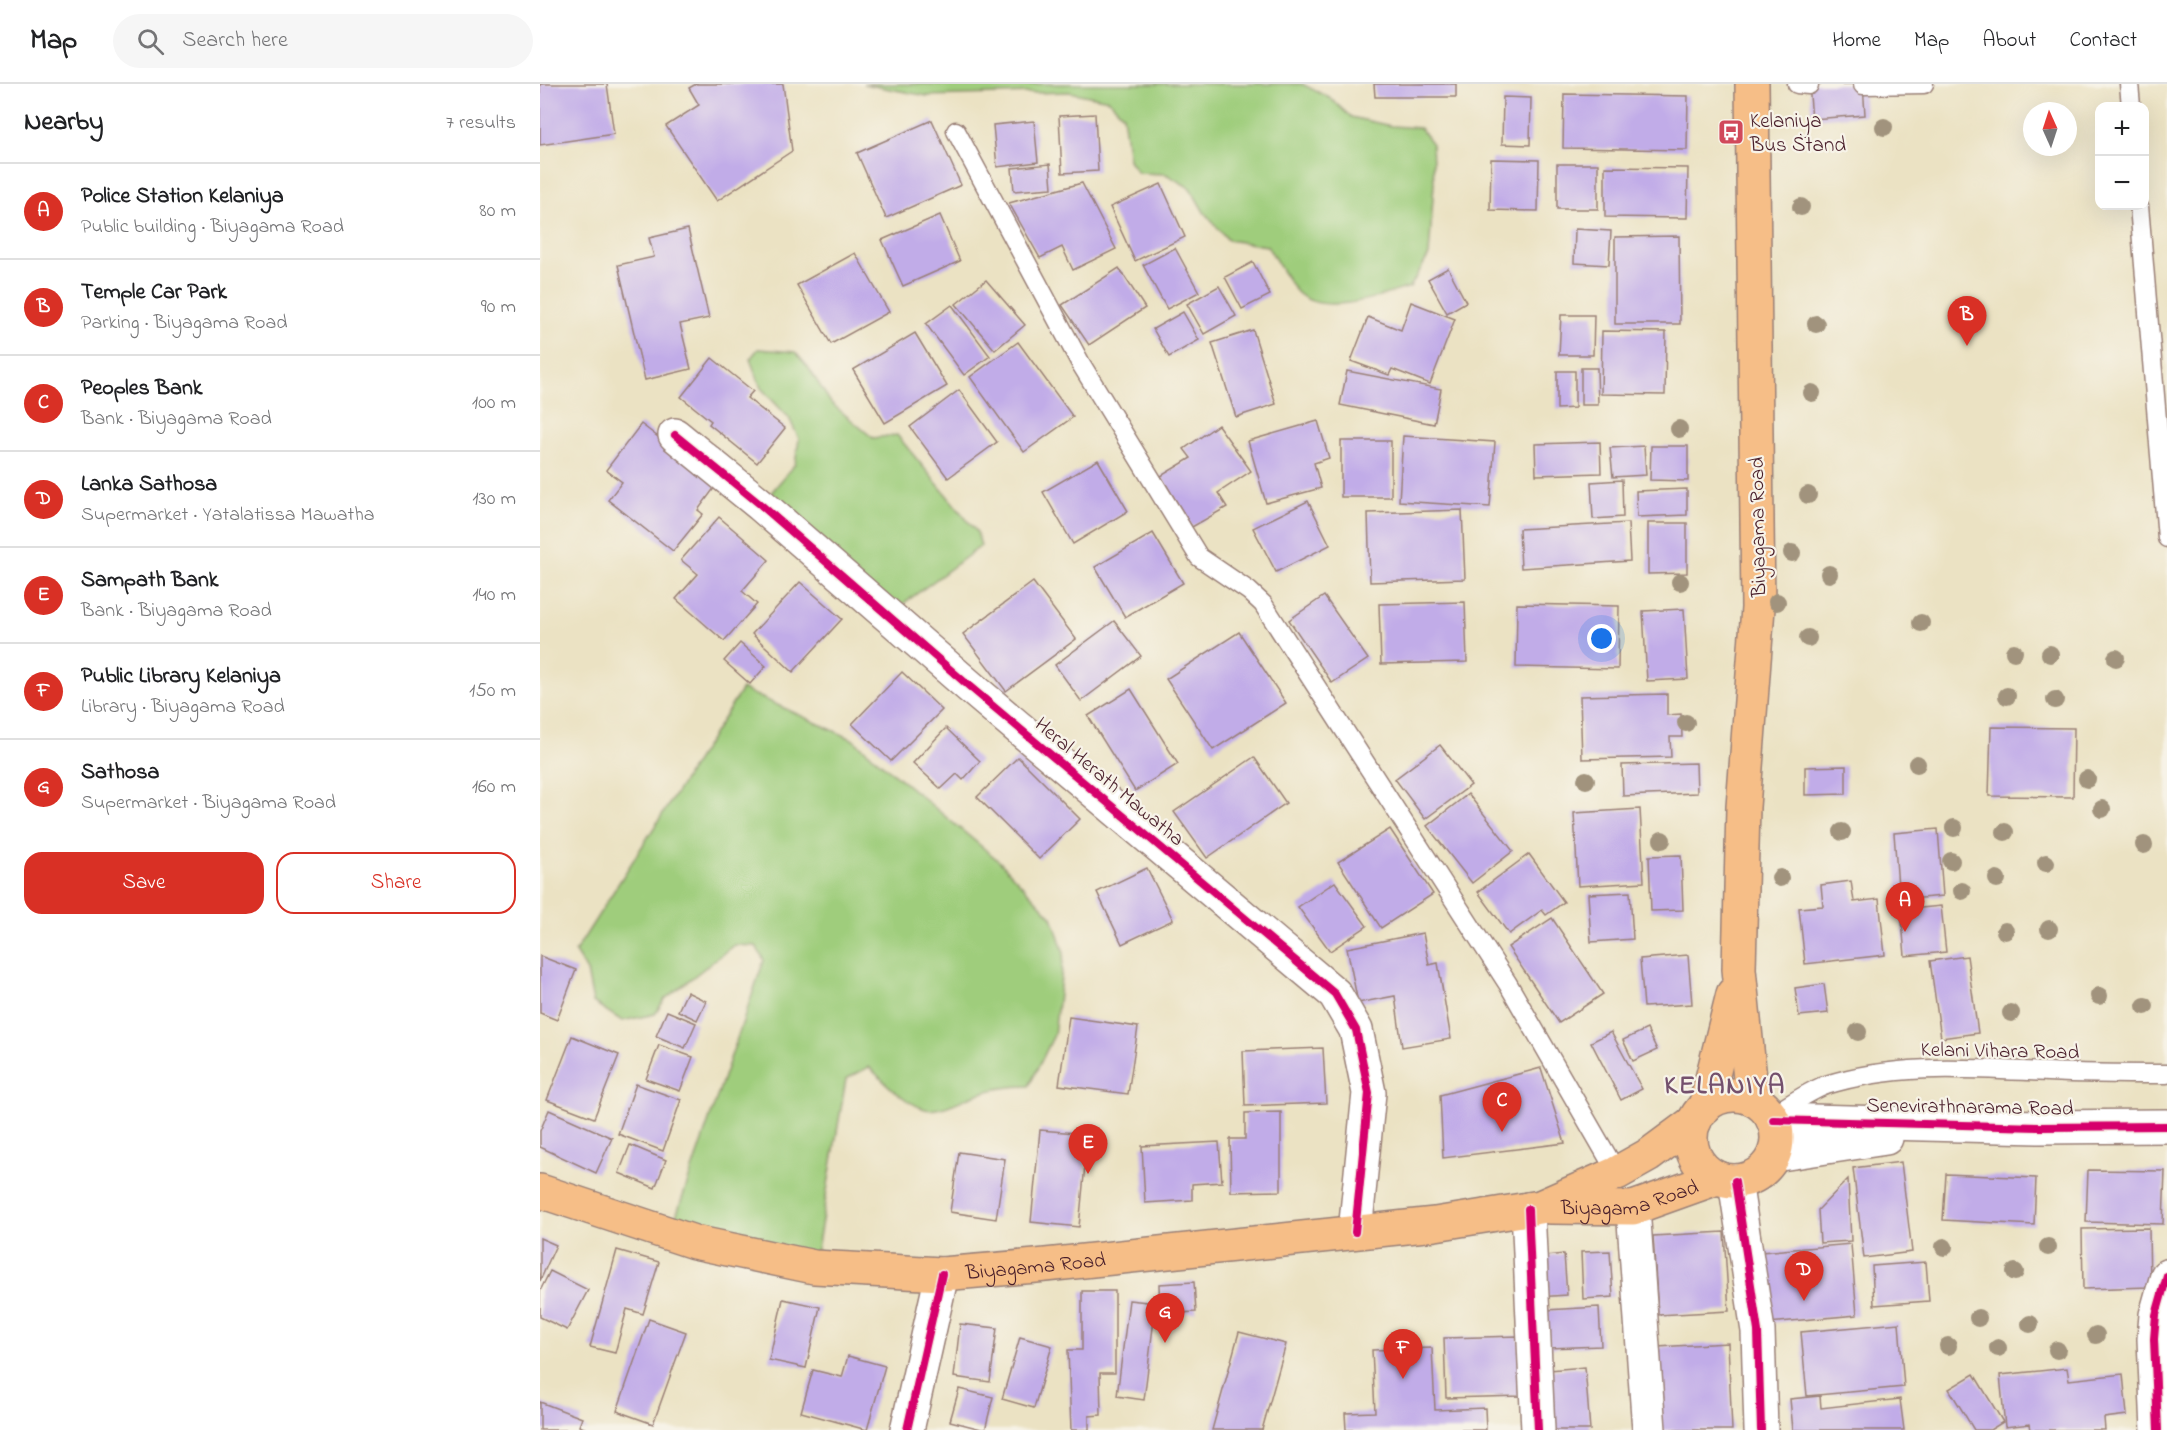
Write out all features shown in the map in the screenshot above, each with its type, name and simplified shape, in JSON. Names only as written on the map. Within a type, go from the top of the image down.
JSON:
[{"type":"main road","name":"Biyagama Road","points":[[1752,84],[1758,608],[1743,807],[1739,969],[1765,1112]]},
{"type":"main road","name":"Biyagama Road","points":[[1534,1208],[1617,1173],[1649,1155],[1700,1114],[1739,969]]},
{"type":"main road","points":[[1736,1096],[1765,1112],[1778,1139],[1774,1155],[1764,1170],[1747,1179],[1726,1180],[1705,1170],[1695,1156],[1691,1138],[1700,1114],[1720,1098],[1736,1096]]},
{"type":"main road","name":"Biyagama Road","points":[[540,1191],[694,1242],[814,1267],[942,1274],[1435,1224],[1534,1208],[1633,1208],[1726,1180]]},
{"type":"street","name":"Heral Herath Mawatha","points":[[675,435],[761,505],[987,700],[1335,994],[1356,1030],[1369,1093],[1355,1232]]},
{"type":"street","name":"Senevirathnarama Road","points":[[1765,1112],[1965,1126],[2167,1126]]},
{"type":"street","name":"Senevirathnarama Road","points":[[1774,1155],[1965,1126]]},
{"type":"street","points":[[1726,1180],[1758,1330],[1761,1430]]},
{"type":"street","points":[[1534,1208],[1538,1430]]},
{"type":"street","points":[[1633,1208],[1649,1430]]},
{"type":"street","points":[[907,1430],[942,1274]]},
{"type":"street","points":[[2158,1430],[2154,1339],[2156,1316],[2167,1276]]},
{"type":"lane","points":[[1863,85],[1924,84]]},
{"type":"lane","points":[[2129,84],[2131,102]]},
{"type":"lane","points":[[956,131],[1081,364],[1199,557],[1249,591],[1263,604],[1508,984],[1617,1173]]},
{"type":"lane","points":[[2139,210],[2167,538]]},
{"type":"lane","name":"Kelani Vihara Road","points":[[1765,1112],[1823,1086],[1854,1077],[1918,1070],[1956,1068],[2167,1074]]},
{"type":"green space","points":[[863,84],[1302,84],[1330,98],[1351,117],[1391,126],[1420,128],[1432,144],[1434,183],[1429,255],[1410,287],[1353,302],[1337,304],[1309,300],[1298,293],[1267,246],[1228,240],[1204,212],[1190,188],[1166,174],[1138,173],[1129,160],[1123,115],[1109,100],[1069,92],[927,96]]},
{"type":"green space","points":[[758,349],[795,352],[808,367],[831,403],[873,438],[897,435],[977,532],[981,546],[888,615],[761,505],[795,464],[799,439],[789,418],[761,388],[750,359]]},
{"type":"green space","points":[[742,689],[852,739],[999,861],[1052,917],[1064,953],[1054,1035],[1029,1086],[991,1090],[931,1110],[917,1106],[902,1097],[869,1067],[846,1079],[814,1267],[670,1234],[764,960],[756,946],[734,945],[665,999],[655,1014],[622,1021],[593,1002],[587,971],[575,952]]},
{"type":"building","points":[[540,84],[607,84],[614,134],[540,145]]},
{"type":"building","points":[[696,84],[783,84],[792,151],[717,201],[666,126],[699,105],[689,88]]},
{"type":"building","points":[[1374,84],[1456,84],[1456,97],[1375,97]]},
{"type":"building","points":[[1809,84],[1863,84],[1865,115],[1812,119]]},
{"type":"building","points":[[1564,94],[1688,96],[1687,150],[1563,148]]},
{"type":"building","points":[[1503,97],[1531,98],[1530,145],[1502,144]]},
{"type":"building","points":[[1095,114],[1098,171],[1062,173],[1059,116]]},
{"type":"building","points":[[932,120],[961,185],[886,218],[857,153]]},
{"type":"building","points":[[1034,121],[1038,162],[997,167],[993,125]]},
{"type":"building","points":[[1491,159],[1539,160],[1538,211],[1490,210]]},
{"type":"building","points":[[1050,164],[1052,188],[1014,191],[1012,168]]},
{"type":"building","points":[[1557,164],[1598,164],[1598,209],[1557,209]]},
{"type":"building","points":[[1605,167],[1688,168],[1687,218],[1605,217]]},
{"type":"building","points":[[1082,183],[1116,249],[1073,270],[1062,247],[1040,258],[1009,203]]},
{"type":"building","points":[[1161,184],[1185,237],[1135,261],[1110,207]]},
{"type":"building","points":[[940,215],[960,261],[903,286],[882,240]]},
{"type":"building","points":[[688,229],[709,318],[680,324],[691,369],[645,380],[618,265],[654,257],[649,238]]},
{"type":"building","points":[[1575,229],[1611,231],[1609,265],[1574,263]]},
{"type":"building","points":[[1679,236],[1680,324],[1615,324],[1615,237]]},
{"type":"building","points":[[1175,248],[1199,292],[1167,309],[1143,265]]},
{"type":"building","points":[[855,253],[889,312],[831,344],[797,285]]},
{"type":"building","points":[[1253,262],[1270,295],[1242,309],[1225,277]]},
{"type":"building","points":[[1119,268],[1145,308],[1089,345],[1062,305]]},
{"type":"building","points":[[1448,268],[1466,302],[1447,313],[1428,279]]},
{"type":"building","points":[[986,280],[1025,325],[995,350],[956,304]]},
{"type":"building","points":[[1219,286],[1236,316],[1204,334],[1187,304]]},
{"type":"building","points":[[1411,302],[1455,319],[1430,384],[1392,369],[1389,375],[1351,361],[1368,317],[1401,330]]},
{"type":"building","points":[[952,305],[990,356],[964,375],[926,324]]},
{"type":"building","points":[[1183,312],[1199,340],[1169,357],[1153,329]]},
{"type":"building","points":[[1561,315],[1594,315],[1593,355],[1559,355]]},
{"type":"building","points":[[1253,330],[1276,404],[1236,417],[1212,343]]},
{"type":"building","points":[[1602,331],[1666,332],[1665,395],[1601,394]]},
{"type":"building","points":[[915,333],[947,386],[885,423],[853,370]]},
{"type":"building","points":[[1018,342],[1073,417],[1024,452],[970,377]]},
{"type":"building","points":[[712,358],[753,391],[747,398],[785,428],[757,463],[709,424],[711,421],[681,397]]},
{"type":"building","points":[[1581,368],[1597,368],[1598,405],[1581,405]]},
{"type":"building","points":[[1347,371],[1441,389],[1434,424],[1340,405]]},
{"type":"building","points":[[1557,371],[1575,371],[1575,408],[1557,409]]},
{"type":"building","points":[[959,390],[997,442],[948,478],[910,427]]},
{"type":"building","points":[[1318,421],[1329,458],[1314,463],[1321,488],[1266,503],[1248,441]]},
{"type":"building","points":[[641,424],[718,483],[698,510],[703,514],[673,551],[608,500],[622,482],[606,470]]},
{"type":"building","points":[[1218,425],[1251,471],[1218,493],[1227,507],[1192,527],[1161,476],[1191,458],[1184,449]]},
{"type":"building","points":[[1403,436],[1495,442],[1490,507],[1399,501]]},
{"type":"building","points":[[1341,441],[1391,441],[1391,497],[1341,497]]},
{"type":"building","points":[[1600,442],[1601,473],[1536,475],[1535,444]]},
{"type":"building","points":[[1644,446],[1646,475],[1613,477],[1610,448]]},
{"type":"building","points":[[1651,446],[1688,446],[1688,481],[1650,480]]},
{"type":"building","points":[[1098,460],[1128,511],[1073,544],[1043,492]]},
{"type":"building","points":[[1622,480],[1623,517],[1593,519],[1591,482]]},
{"type":"building","points":[[1687,489],[1687,515],[1637,517],[1636,491]]},
{"type":"building","points":[[1308,501],[1330,545],[1276,572],[1253,528]]},
{"type":"building","points":[[1462,510],[1465,579],[1370,582],[1368,513]]},
{"type":"building","points":[[719,517],[769,560],[742,591],[757,604],[724,641],[676,599],[698,574],[681,560]]},
{"type":"building","points":[[1628,523],[1630,561],[1521,568],[1519,529]]},
{"type":"building","points":[[1648,523],[1687,523],[1687,573],[1648,574]]},
{"type":"building","points":[[1153,533],[1183,583],[1125,617],[1095,567]]},
{"type":"building","points":[[800,582],[842,619],[793,672],[752,634]]},
{"type":"building","points":[[1033,582],[1076,639],[1006,691],[963,634]]},
{"type":"building","points":[[1324,596],[1368,659],[1332,683],[1289,620]]},
{"type":"building","points":[[1465,602],[1467,662],[1381,664],[1379,604]]},
{"type":"building","points":[[1517,604],[1619,606],[1618,669],[1516,667]]},
{"type":"building","points":[[1684,609],[1688,679],[1647,681],[1643,611]]},
{"type":"building","points":[[1114,621],[1141,656],[1081,701],[1055,665]]},
{"type":"building","points":[[1239,632],[1286,703],[1213,750],[1166,679]]},
{"type":"building","points":[[740,643],[766,666],[750,684],[724,661]]},
{"type":"building","points":[[902,672],[942,710],[891,761],[852,724]]},
{"type":"building","points":[[1131,689],[1178,764],[1135,791],[1088,716]]},
{"type":"building","points":[[1667,694],[1667,715],[1681,714],[1682,737],[1670,737],[1671,757],[1582,759],[1580,696]]},
{"type":"building","points":[[1991,727],[2074,728],[2073,797],[1989,796]]},
{"type":"building","points":[[946,728],[980,761],[963,780],[957,774],[941,789],[913,763]]},
{"type":"building","points":[[1440,745],[1471,785],[1425,819],[1395,779]]},
{"type":"building","points":[[1018,757],[1080,819],[1039,859],[977,797]]},
{"type":"building","points":[[1254,757],[1286,803],[1207,858],[1174,812]]},
{"type":"building","points":[[1696,763],[1697,793],[1623,796],[1622,765]]},
{"type":"building","points":[[1846,766],[1846,794],[1805,795],[1805,767]]},
{"type":"building","points":[[1468,794],[1513,851],[1472,883],[1427,826]]},
{"type":"building","points":[[1640,809],[1644,882],[1578,886],[1574,813]]},
{"type":"building","points":[[1390,829],[1433,894],[1381,928],[1338,862]]},
{"type":"building","points":[[1938,829],[1943,896],[1899,900],[1894,833]]},
{"type":"building","points":[[1529,854],[1564,902],[1546,915],[1542,910],[1509,934],[1478,892]]},
{"type":"building","points":[[1681,855],[1683,910],[1651,911],[1649,856]]},
{"type":"building","points":[[1147,868],[1173,920],[1122,944],[1097,892]]},
{"type":"building","points":[[1851,881],[1854,902],[1879,899],[1885,955],[1805,964],[1799,908],[1823,906],[1821,885]]},
{"type":"building","points":[[1335,882],[1367,926],[1330,951],[1298,907]]},
{"type":"building","points":[[1630,892],[1633,939],[1591,942],[1588,894]]},
{"type":"building","points":[[1941,906],[1946,952],[1905,956],[1901,910]]},
{"type":"building","points":[[1552,918],[1603,994],[1559,1023],[1508,947]]},
{"type":"building","points":[[1423,933],[1429,965],[1438,963],[1451,1039],[1402,1047],[1395,996],[1358,1003],[1347,948]]},
{"type":"building","points":[[1688,955],[1692,1004],[1644,1007],[1640,959]]},
{"type":"building","points":[[540,956],[576,970],[557,1020],[540,1013]]},
{"type":"building","points":[[1967,956],[1978,1033],[1941,1038],[1930,961]]},
{"type":"building","points":[[1824,984],[1828,1013],[1799,1016],[1795,988]]},
{"type":"building","points":[[687,992],[706,1001],[697,1020],[678,1011]]},
{"type":"building","points":[[667,1011],[696,1023],[685,1048],[656,1036]]},
{"type":"building","points":[[1069,1017],[1138,1027],[1128,1094],[1059,1085]]},
{"type":"building","points":[[1647,1029],[1657,1050],[1633,1061],[1623,1040]]},
{"type":"building","points":[[1611,1032],[1642,1089],[1621,1100],[1591,1042]]},
{"type":"building","points":[[572,1036],[619,1055],[594,1118],[547,1100]]},
{"type":"building","points":[[659,1045],[693,1057],[680,1091],[646,1079]]},
{"type":"building","points":[[1323,1048],[1326,1103],[1245,1106],[1243,1051]]},
{"type":"building","points":[[1541,1068],[1565,1143],[1443,1158],[1440,1095]]},
{"type":"building","points":[[636,1084],[681,1100],[663,1151],[618,1134]]},
{"type":"building","points":[[549,1110],[612,1138],[596,1173],[540,1147],[540,1131]]},
{"type":"building","points":[[1281,1112],[1281,1191],[1231,1192],[1230,1139],[1245,1139],[1245,1113]]},
{"type":"building","points":[[1040,1130],[1088,1134],[1079,1227],[1031,1222]]},
{"type":"building","points":[[1219,1142],[1222,1182],[1192,1184],[1192,1200],[1145,1203],[1142,1146]]},
{"type":"building","points":[[630,1145],[666,1160],[655,1188],[619,1173]]},
{"type":"building","points":[[959,1152],[1005,1159],[996,1219],[950,1212]]},
{"type":"building","points":[[1901,1162],[1912,1252],[1864,1258],[1853,1168]]},
{"type":"building","points":[[2088,1170],[2165,1171],[2163,1224],[2086,1222]]},
{"type":"building","points":[[1946,1174],[2036,1178],[2034,1225],[1943,1220]]},
{"type":"building","points":[[1848,1179],[1851,1241],[1820,1243],[1818,1210]]},
{"type":"building","points":[[2149,1228],[2150,1287],[2083,1289],[2082,1229]]},
{"type":"building","points":[[1724,1232],[1729,1311],[1658,1315],[1653,1236]]},
{"type":"building","points":[[540,1238],[556,1245],[540,1281]]},
{"type":"building","points":[[1851,1244],[1857,1315],[1768,1323],[1761,1252]]},
{"type":"building","points":[[617,1250],[659,1262],[643,1314],[627,1309],[615,1353],[590,1347]]},
{"type":"building","points":[[1610,1251],[1613,1297],[1583,1299],[1581,1252]]},
{"type":"building","points":[[1564,1254],[1567,1295],[1538,1297],[1535,1257]]},
{"type":"building","points":[[1926,1262],[1929,1301],[1874,1305],[1872,1266]]},
{"type":"building","points":[[550,1271],[588,1290],[567,1330],[540,1317],[540,1291]]},
{"type":"building","points":[[1194,1282],[1196,1312],[1160,1314],[1159,1284]]},
{"type":"building","points":[[1082,1291],[1115,1291],[1115,1373],[1100,1373],[1101,1415],[1089,1416],[1089,1430],[1071,1430],[1068,1350],[1082,1350]]},
{"type":"building","points":[[783,1299],[820,1307],[806,1368],[769,1360]]},
{"type":"building","points":[[1129,1300],[1156,1303],[1144,1400],[1117,1396]]},
{"type":"building","points":[[1599,1307],[1601,1346],[1549,1348],[1546,1310]]},
{"type":"building","points":[[649,1319],[686,1332],[653,1424],[617,1411]]},
{"type":"building","points":[[1899,1323],[1904,1387],[1807,1396],[1801,1332]]},
{"type":"building","points":[[960,1324],[997,1328],[990,1382],[954,1377]]},
{"type":"building","points":[[1239,1332],[1286,1344],[1262,1430],[1212,1430]]},
{"type":"building","points":[[1519,1336],[1521,1396],[1446,1398],[1444,1338]]},
{"type":"building","points":[[1020,1337],[1052,1346],[1034,1408],[1002,1399]]},
{"type":"building","points":[[1728,1343],[1732,1430],[1662,1430],[1657,1347]]},
{"type":"building","points":[[1432,1348],[1435,1410],[1485,1408],[1486,1430],[1346,1430],[1345,1413],[1375,1412],[1372,1350]]},
{"type":"building","points":[[848,1356],[885,1366],[867,1430],[801,1412],[813,1370],[842,1377]]},
{"type":"building","points":[[1585,1367],[1590,1430],[1542,1430],[1537,1371]]},
{"type":"building","points":[[2067,1368],[2069,1380],[2123,1374],[2127,1415],[2104,1418],[2105,1430],[2031,1430],[2030,1424],[2005,1427],[2000,1375]]},
{"type":"building","points":[[1974,1374],[2003,1422],[1990,1430],[1974,1430],[1949,1389]]},
{"type":"building","points":[[959,1389],[993,1397],[985,1430],[950,1421]]},
{"type":"building","points":[[1820,1396],[1821,1408],[1900,1399],[1904,1430],[1793,1430],[1790,1399]]},
{"type":"building","points":[[540,1402],[582,1418],[579,1426],[589,1430],[540,1430]]},
{"type":"cycle path","points":[[675,435],[761,505],[969,686],[1335,994],[1356,1030],[1369,1093],[1355,1232]]},
{"type":"cycle path","points":[[1773,1120],[2038,1127],[2167,1126]]},
{"type":"cycle path","points":[[1735,1181],[1758,1331],[1761,1430]]},
{"type":"cycle path","points":[[1528,1209],[1538,1430]]},
{"type":"cycle path","points":[[907,1430],[942,1274]]},
{"type":"cycle path","points":[[2158,1430],[2154,1339],[2156,1315],[2167,1276]]},
{"type":"place","name":"Kelaniya Bus Stand","points":[[1731,132]]},
{"type":"place","name":"Temple Car Park","points":[[1967,346]]},
{"type":"place","name":"Police Station Kelaniya","points":[[1905,932]]},
{"type":"place","name":"Peoples Bank","points":[[1502,1132]]},
{"type":"place","name":"Sampath Bank","points":[[1088,1174]]},
{"type":"place","name":"Lanka Sathosa","points":[[1804,1301]]},
{"type":"place","name":"Sathosa","points":[[1165,1343]]},
{"type":"place","name":"Public Library Kelaniya","points":[[1403,1379]]},
{"type":"district","name":"KELANIYA","points":[[1725,1084]]}]
